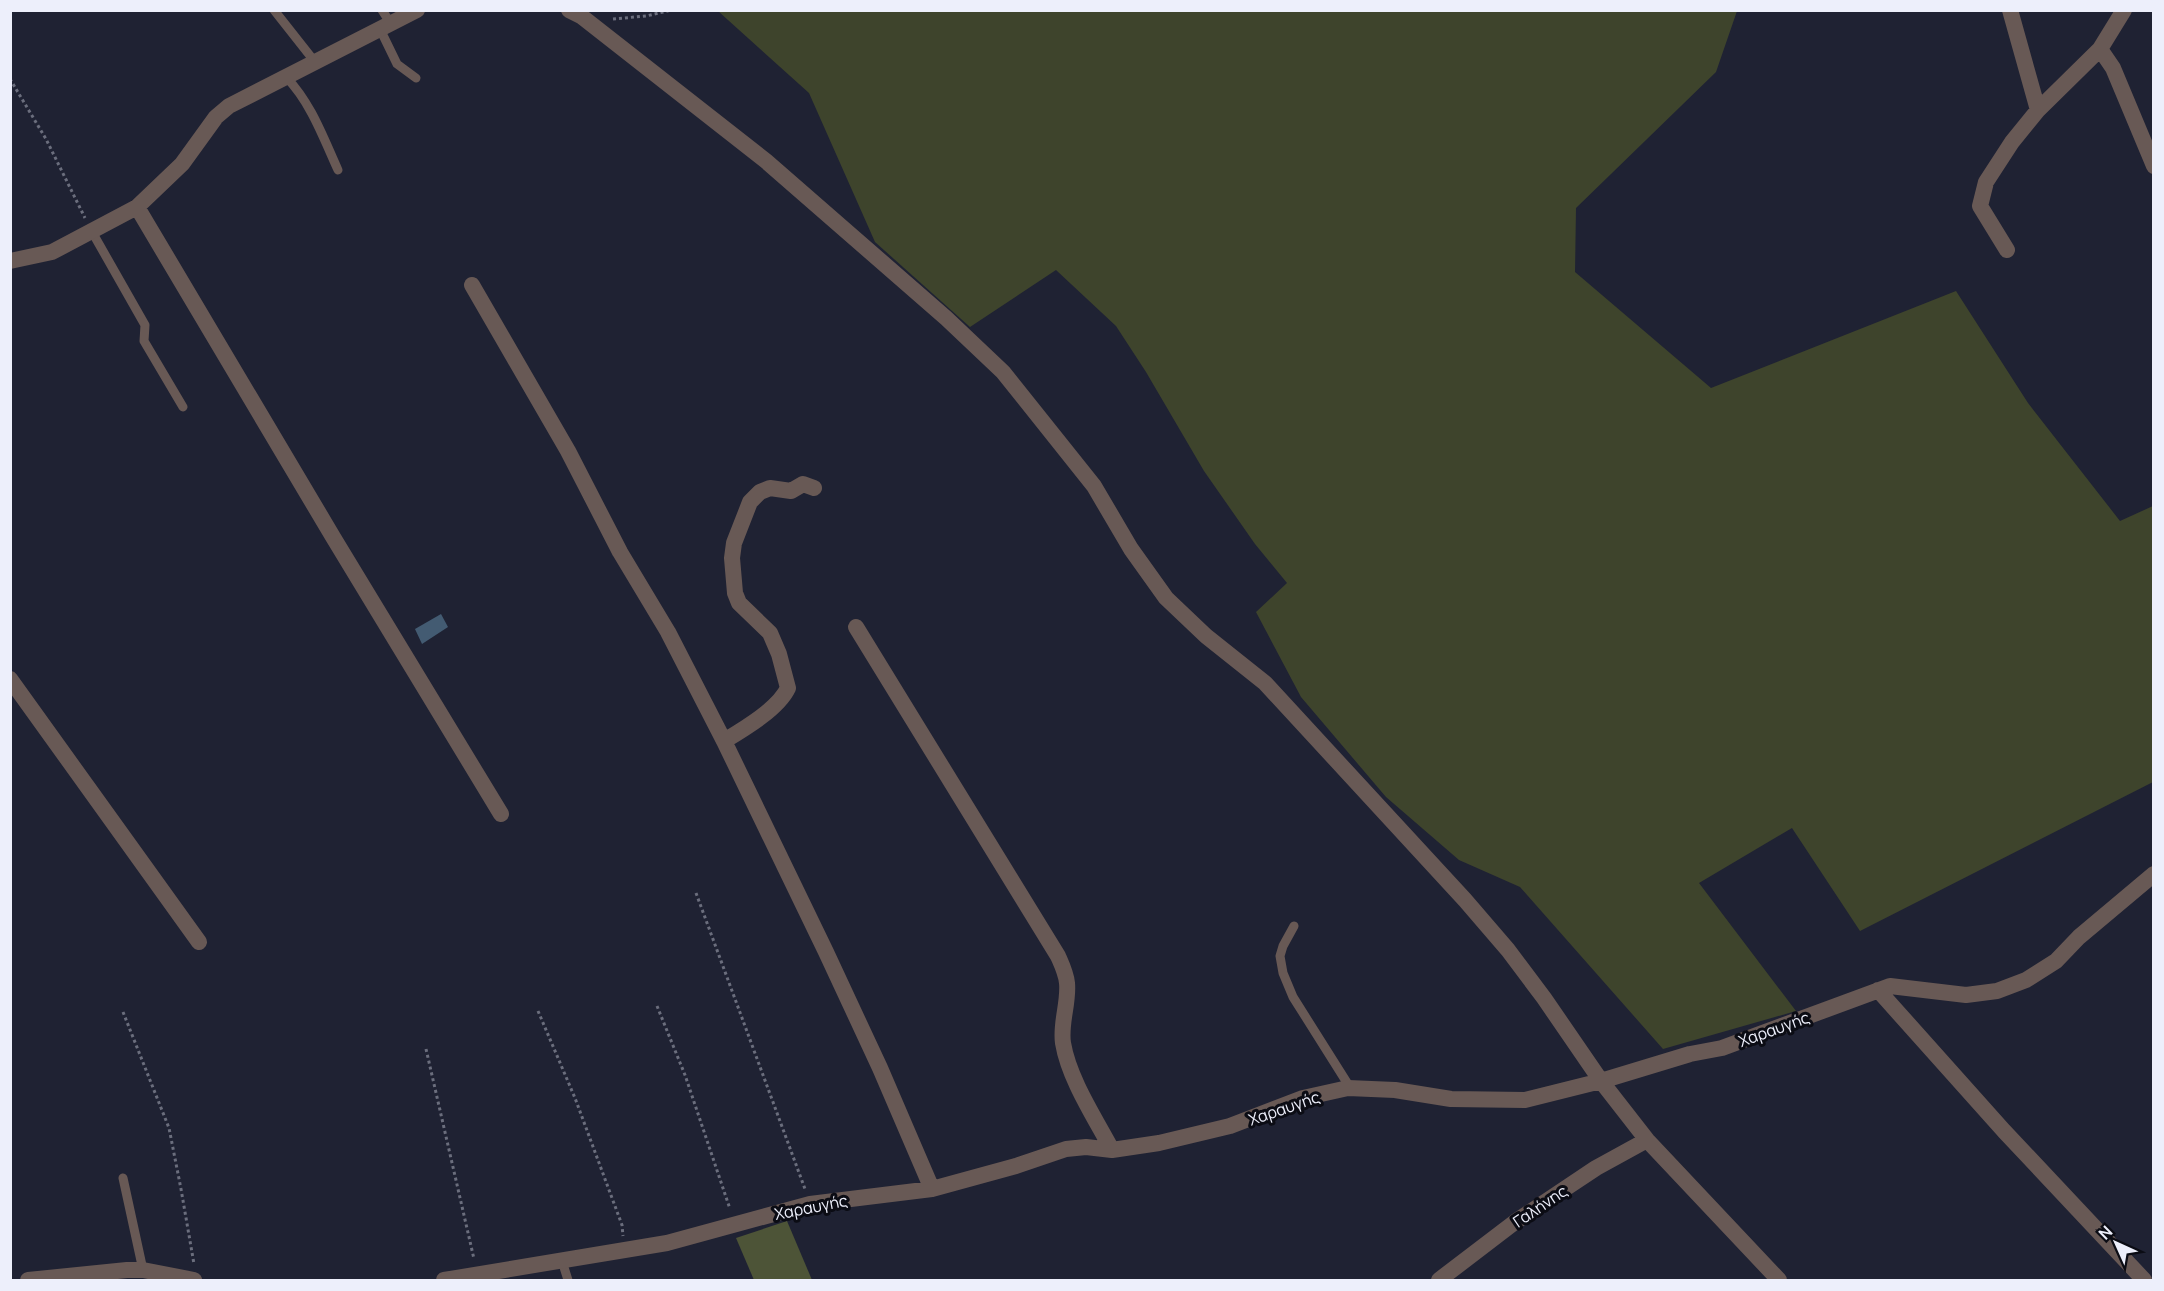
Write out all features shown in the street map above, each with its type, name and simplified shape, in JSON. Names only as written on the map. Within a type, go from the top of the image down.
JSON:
[{"type":"street","points":[[10,261],[52,252],[137,207],[182,164],[216,117],[229,106],[315,62],[384,21],[417,10]]},
{"type":"street","points":[[2010,10],[2038,110]]},
{"type":"street","points":[[2007,250],[1980,206],[1986,182],[2012,142],[2038,110],[2100,49],[2124,10]]},
{"type":"street","points":[[575,13],[766,161],[946,318],[1003,372],[1094,486],[1131,549],[1166,598],[1206,636],[1265,683],[1465,900],[1508,950],[1601,1081],[1647,1140],[1779,1281]]},
{"type":"street","points":[[2100,49],[2113,68],[2154,166]]},
{"type":"street","points":[[137,207],[501,814]]},
{"type":"street","points":[[472,285],[568,451],[620,552],[663,624],[724,741],[826,952],[932,1189]]},
{"type":"street","points":[[724,741],[779,701],[788,688],[779,654],[770,633],[744,608],[735,593],[732,558],[734,543],[750,502],[759,492],[770,488],[791,491],[803,484],[814,488]]},
{"type":"street","points":[[856,627],[1058,956],[1067,984],[1063,1042],[1068,1059],[1112,1150]]},
{"type":"street","points":[[10,679],[199,942]]},
{"type":"street","name":"Χαραυγής","points":[[444,1281],[667,1243],[810,1204],[932,1189],[1016,1166],[1066,1149],[1086,1147],[1112,1150],[1159,1143],[1230,1126],[1303,1098],[1351,1089],[1395,1090],[1451,1099],[1525,1101],[1678,1057],[1722,1048],[1890,986],[1965,995],[1997,991],[2026,980],[2056,961],[2079,937],[2154,874]]},
{"type":"street","points":[[1878,990],[2004,1131],[2144,1281]]},
{"type":"street","name":"Γαλήνης","points":[[1439,1281],[1515,1222],[1596,1168],[1647,1140]]},
{"type":"street","points":[[28,1281],[143,1270],[194,1281]]},
{"type":"lane","points":[[274,10],[315,62]]},
{"type":"lane","points":[[384,21],[398,63],[416,78]]},
{"type":"lane","points":[[286,77],[310,108],[338,170]]},
{"type":"lane","points":[[91,230],[145,324],[144,341],[183,407]]},
{"type":"lane","points":[[1294,926],[1280,956],[1283,973],[1293,997],[1351,1089]]},
{"type":"lane","points":[[123,1178],[143,1270]]},
{"type":"lane","points":[[562,1261],[568,1281]]},
{"type":"path","points":[[575,13],[615,19],[646,16],[672,10]]},
{"type":"path","points":[[10,79],[46,139],[91,230]]},
{"type":"path","points":[[696,893],[810,1204]]},
{"type":"path","points":[[657,1006],[685,1075],[735,1225]]},
{"type":"path","points":[[538,1011],[591,1140],[622,1225],[623,1238],[633,1249]]},
{"type":"path","points":[[123,1012],[169,1128],[193,1255],[194,1281]]},
{"type":"path","points":[[426,1049],[477,1275]]},
{"type":"green space","points":[[718,11],[1737,11],[1716,72],[1576,208],[1575,272],[1711,388],[1956,291],[2028,403],[2120,521],[2153,506],[2153,782],[1860,931],[1792,828],[1699,883],[1796,1011],[1663,1049],[1520,887],[1459,860],[1386,797],[1301,697],[1256,612],[1287,583],[1255,544],[1204,471],[1116,326],[1056,270],[970,327],[875,242],[809,93]]},
{"type":"green space","points":[[787,1221],[812,1280],[754,1280],[736,1238]]},
{"type":"water","points":[[441,614],[448,627],[422,644],[415,629]]}]
